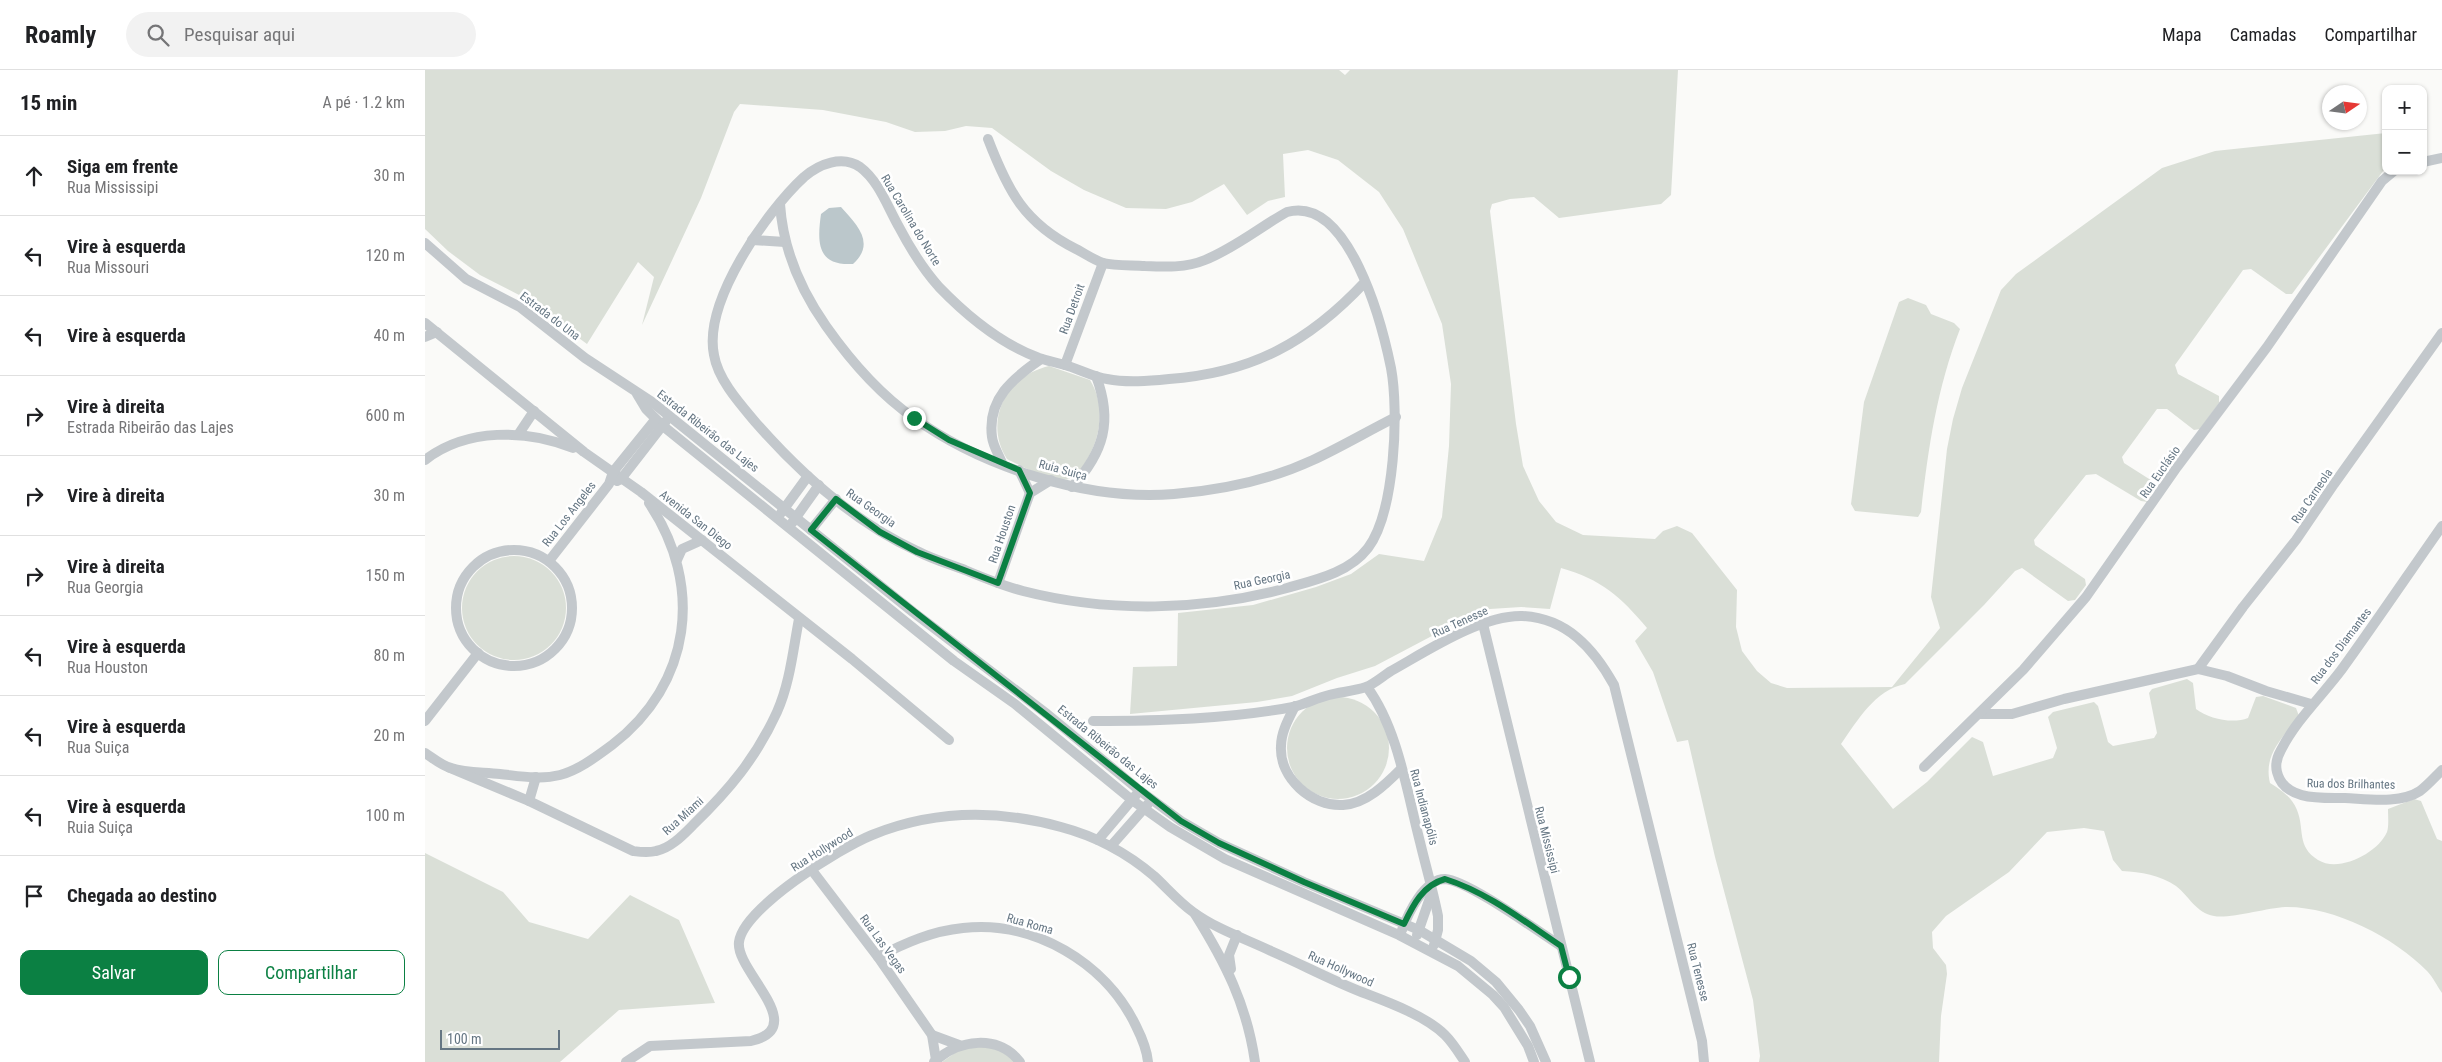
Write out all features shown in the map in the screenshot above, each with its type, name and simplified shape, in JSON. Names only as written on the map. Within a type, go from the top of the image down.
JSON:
[{"type":"street","name":"Rua Georgia","points":[[829,163],[818,167],[804,177],[763,223],[732,275],[716,318],[712,340],[715,364],[737,400],[808,476],[880,532],[917,552],[998,583],[1048,596],[1094,604],[1137,608],[1249,597],[1314,580],[1344,569],[1369,548],[1378,530],[1392,466],[1396,417],[1395,388],[1388,355],[1365,282],[1343,240],[1333,226],[1317,214],[1298,209],[1287,212],[1227,250],[1203,261],[1164,266],[1103,262],[1071,246],[1033,220],[1015,199],[1003,177],[988,139]]},
{"type":"street","points":[[2427,161],[2442,158]]},
{"type":"street","name":"Rua Carolina do Norte","points":[[829,163],[846,161],[864,171],[879,190],[916,258],[935,282],[961,308],[989,330],[1041,359],[1109,380],[1190,378],[1240,367],[1297,341],[1319,326],[1365,282]]},
{"type":"street","name":"Rua Euclásio","points":[[1924,767],[2023,670],[2086,598],[2177,467],[2267,348],[2382,181],[2389,175]]},
{"type":"street","name":"Ruia Suiça","points":[[780,204],[785,242],[793,266],[816,312],[858,366],[890,399],[914,418],[976,453],[1019,470],[1072,487],[1107,493],[1174,494],[1245,484],[1312,461],[1396,417]]},
{"type":"street","points":[[752,240],[785,242]]},
{"type":"street","name":"Estrada do Una","points":[[425,243],[465,279],[520,306],[585,358],[636,394]]},
{"type":"street","name":"Rua Detroit","points":[[1065,365],[1103,262]]},
{"type":"street","name":"Avenida San Diego","points":[[425,323],[584,452],[641,492],[799,619],[852,659],[949,740]]},
{"type":"street","points":[[425,337],[437,332]]},
{"type":"street","name":"Rua Carneola","points":[[2198,670],[2243,607],[2296,540],[2442,333]]},
{"type":"street","points":[[1002,463],[992,438],[993,415],[1000,397],[1012,380],[1041,359]]},
{"type":"street","points":[[1072,487],[1092,462],[1104,432],[1104,401],[1097,376]]},
{"type":"street","name":"Estrada Ribeirão das Lajes","points":[[636,394],[652,402],[913,612],[1047,714],[1139,790],[1193,829],[1304,882],[1419,930],[1471,961],[1508,995],[1530,1026],[1546,1062]]},
{"type":"street","name":"Estrada Ribeirão das Lajes","points":[[636,394],[659,423],[954,661],[1015,704],[1144,809],[1170,827],[1225,859],[1399,935],[1431,950],[1458,966],[1493,995],[1517,1025],[1534,1062]]},
{"type":"street","points":[[519,435],[534,411]]},
{"type":"street","name":"Rua Los Angeles","points":[[549,561],[659,423],[669,416]]},
{"type":"street","points":[[425,460],[435,452],[480,436],[519,435],[553,439],[584,452]]},
{"type":"street","points":[[976,453],[992,438]]},
{"type":"street","points":[[1019,470],[1030,493],[1051,480]]},
{"type":"street","points":[[777,517],[808,476]]},
{"type":"street","points":[[789,526],[819,485]]},
{"type":"street","name":"Rua Miami","points":[[450,768],[536,777],[561,774],[598,755],[627,733],[649,709],[667,679],[679,643],[684,609],[677,560],[660,520],[641,492]]},
{"type":"street","name":"Rua Houston","points":[[998,583],[1030,493]]},
{"type":"street","points":[[812,545],[815,533],[836,499]]},
{"type":"street","name":"Rua dos Diamantes","points":[[2283,784],[2276,771],[2278,757],[2311,704],[2340,671],[2442,526]]},
{"type":"street","points":[[677,560],[682,550],[701,540]]},
{"type":"street","points":[[514,549],[532,552],[549,561],[561,572],[569,586],[573,602],[569,627],[557,648],[545,658],[530,665],[514,667],[498,665],[478,654],[469,645],[459,629],[455,610],[457,592],[466,574],[479,561],[495,552],[504,550],[514,549]]},
{"type":"street","name":"Rua Tenesse","points":[[1093,721],[1175,720],[1295,706],[1322,697],[1367,687],[1445,641],[1483,624],[1503,618],[1523,616],[1550,622],[1567,629],[1588,646],[1600,660],[1614,685],[1700,1032],[1703,1062]]},
{"type":"street","name":"Rua Miami","points":[[425,753],[450,768],[529,801],[633,850],[645,853],[657,851],[672,844],[723,796],[758,747],[777,711],[787,685],[799,619]]},
{"type":"street","name":"Rua Mississipi","points":[[1483,624],[1590,1062]]},
{"type":"street","points":[[425,721],[478,654]]},
{"type":"street","points":[[1979,714],[2012,714],[2064,699],[2198,670],[2227,676],[2266,691],[2311,704]]},
{"type":"street","name":"Rua Indianapólis","points":[[1367,687],[1375,698],[1385,720],[1401,769],[1438,916],[1437,940]]},
{"type":"street","points":[[1295,706],[1282,738],[1282,758],[1288,774],[1299,788],[1312,798],[1329,804],[1344,805],[1360,801],[1379,790],[1401,769]]},
{"type":"street","name":"Rua dos Brilhantes","points":[[2283,784],[2303,796],[2395,798],[2419,792],[2442,770]]},
{"type":"street","points":[[529,801],[536,777]]},
{"type":"street","points":[[1098,840],[1139,790]]},
{"type":"street","points":[[1111,846],[1151,799]]},
{"type":"street","name":"Rua Hollywood","points":[[626,1062],[650,1046],[751,1041],[763,1037],[769,1031],[774,1020],[773,1008],[742,958],[739,939],[755,916],[784,889],[847,846],[903,824],[950,814],[997,814],[1026,818],[1064,827],[1111,846],[1154,876],[1194,913],[1329,979],[1414,1016],[1444,1034],[1465,1062]]},
{"type":"street","name":"Rua Las Vegas","points":[[811,869],[878,957],[932,1035],[935,1061]]},
{"type":"street","points":[[1399,935],[1420,894],[1445,879],[1458,883],[1500,906],[1561,946]]},
{"type":"street","points":[[1414,942],[1432,888]]},
{"type":"street","name":"Rua Hollywood","points":[[1194,913],[1231,975],[1251,1036],[1255,1062]]},
{"type":"street","name":"Rua Roma","points":[[878,957],[933,932],[964,927],[1002,928],[1053,943],[1080,960],[1118,994],[1139,1033],[1147,1053],[1148,1062]]},
{"type":"street","points":[[1231,975],[1229,956],[1237,935]]},
{"type":"street","points":[[1431,950],[1437,940]]},
{"type":"street","points":[[932,1035],[959,1045]]},
{"type":"street","points":[[935,1061],[959,1045],[984,1042],[1001,1046],[1020,1062]]},
{"type":"shaded area","points":[[425,70],[1339,70],[1345,75],[1350,70],[1678,70],[1671,195],[1661,204],[1559,218],[1534,197],[1510,199],[1492,204],[1490,211],[1516,424],[1523,466],[1539,501],[1556,522],[1583,535],[1655,539],[1663,531],[1677,526],[1692,533],[1737,590],[1736,627],[1742,651],[1757,671],[1771,683],[1787,688],[1892,687],[1940,628],[1931,597],[1947,449],[1962,388],[2001,290],[2016,274],[2162,168],[2215,151],[2382,133],[2382,172],[2292,294],[2286,294],[2251,269],[2243,270],[2175,365],[2178,374],[2219,396],[2219,403],[2200,429],[2194,430],[2167,409],[2157,409],[2122,457],[2124,463],[2157,484],[2158,491],[2148,502],[2141,501],[2096,474],[2086,475],[2034,540],[2035,545],[2085,579],[2086,585],[2075,600],[2068,601],[2022,568],[2015,571],[1984,605],[1905,684],[1894,687],[1876,699],[1841,744],[1893,809],[1927,782],[1972,737],[1983,742],[1993,776],[2053,758],[2057,748],[2048,717],[2053,712],[2094,702],[2098,706],[2108,742],[2113,746],[2154,738],[2157,733],[2149,693],[2152,689],[2187,679],[2193,683],[2196,709],[2201,713],[2221,720],[2235,721],[2248,718],[2256,697],[2263,696],[2296,708],[2299,716],[2281,739],[2269,763],[2270,783],[2286,794],[2295,805],[2302,837],[2311,855],[2318,860],[2336,864],[2357,859],[2367,854],[2382,840],[2387,832],[2388,809],[2414,799],[2421,801],[2437,839],[2442,841],[2442,993],[2429,973],[2413,958],[2362,926],[2323,912],[2304,908],[2285,907],[2221,917],[2208,914],[2197,908],[2181,890],[2170,882],[2150,875],[2122,871],[2113,860],[2104,831],[2084,828],[2047,832],[2009,872],[1946,916],[1932,932],[1933,948],[1946,965],[1947,974],[1941,1016],[1939,1062],[1759,1062],[1760,1056],[1753,1000],[1715,857],[1688,740],[1677,742],[1653,672],[1635,641],[1647,628],[1609,590],[1575,572],[1561,568],[1550,609],[1521,607],[1490,609],[1466,618],[1375,666],[1337,678],[1292,696],[1257,702],[1130,714],[1133,667],[1177,666],[1178,613],[1253,605],[1316,587],[1351,574],[1379,554],[1424,561],[1442,517],[1449,446],[1451,384],[1442,324],[1403,229],[1379,192],[1338,160],[1308,150],[1283,154],[1285,197],[1268,201],[1247,215],[1224,184],[1192,202],[1166,209],[1126,208],[1084,190],[1051,171],[992,128],[966,126],[945,131],[915,132],[886,122],[823,110],[740,104],[734,112],[701,198],[642,325],[654,277],[638,262],[587,344],[523,297],[480,275],[448,251],[425,229]]},
{"type":"shaded area","points":[[841,207],[858,227],[864,241],[860,256],[853,264],[841,264],[832,261],[822,251],[820,243],[821,214],[829,208]]},
{"type":"shaded area","points":[[1908,298],[1926,305],[1931,314],[1954,323],[1960,329],[1939,396],[1921,512],[1918,517],[1855,511],[1851,504],[1864,402],[1899,302]]},
{"type":"shaded area","points":[[1049,366],[1090,380],[1095,390],[1100,411],[1095,443],[1082,468],[1072,478],[1063,480],[1046,476],[1007,459],[1000,445],[997,430],[998,416],[1010,390],[1021,379],[1034,371]]},
{"type":"shaded area","points":[[514,556],[534,560],[551,571],[562,588],[566,608],[562,628],[551,645],[534,656],[514,660],[494,656],[477,645],[466,628],[462,608],[466,588],[477,571],[494,560]]},
{"type":"shaded area","points":[[1338,697],[1357,701],[1374,712],[1385,729],[1389,748],[1385,767],[1374,784],[1357,795],[1338,799],[1319,795],[1302,784],[1291,767],[1287,748],[1291,729],[1302,712],[1319,701]]},
{"type":"shaded area","points":[[425,853],[503,892],[529,922],[588,939],[630,895],[679,920],[715,1003],[619,1010],[560,1062],[425,1062]]},
{"type":"shaded area","points":[[992,1046],[1018,1062],[942,1062],[962,1048]]},
{"type":"route","points":[[914,418],[949,440],[1019,470],[1030,493],[998,583],[917,552],[880,532],[836,499],[811,530],[913,612],[1047,714],[1139,790],[1193,829],[1304,882],[1404,924],[1420,894],[1438,881],[1445,879],[1458,883],[1500,906],[1561,946],[1569,977]]}]
